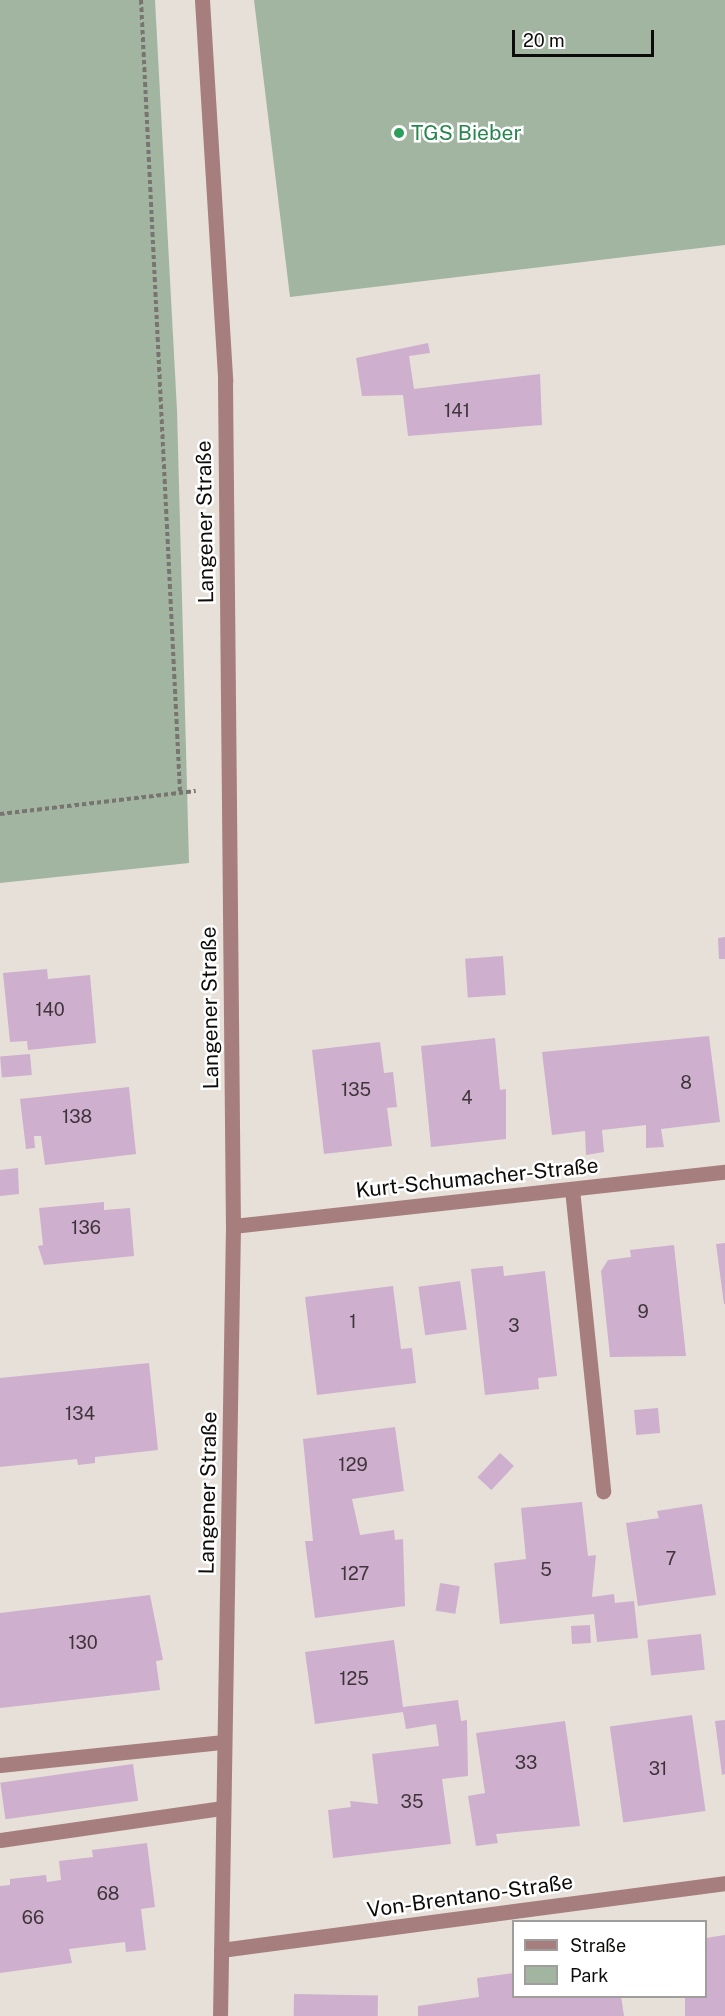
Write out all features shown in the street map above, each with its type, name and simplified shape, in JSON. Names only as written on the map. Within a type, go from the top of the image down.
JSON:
[{"type":"street","name":"Langener Straße","points":[[202,0],[225,381],[233,1226],[220,2016]]},
{"type":"street","name":"Kurt-Schumacher-Straße","points":[[233,1226],[725,1172]]},
{"type":"street","points":[[572,1189],[603,1491]]},
{"type":"street","points":[[0,1765],[224,1742]]},
{"type":"street","points":[[0,1839],[223,1808]]},
{"type":"street","name":"Von-Brentano-Straße","points":[[221,1950],[725,1883]]},
{"type":"path","points":[[141,0],[180,793]]},
{"type":"path","points":[[0,814],[229,787]]},
{"type":"green space","points":[[0,0],[155,0],[177,410],[189,863],[0,883]]},
{"type":"green space","points":[[254,0],[725,0],[725,245],[290,297]]},
{"type":"building","points":[[428,343],[430,353],[409,356],[414,389],[540,374],[542,425],[408,436],[403,395],[362,396],[356,358]]},
{"type":"building","points":[[725,937],[725,959],[719,959],[718,938]]},
{"type":"building","points":[[503,956],[506,995],[468,998],[465,959]]},
{"type":"building","points":[[47,969],[48,979],[90,975],[96,1043],[28,1050],[27,1041],[10,1042],[3,973]]},
{"type":"building","points":[[709,1036],[720,1122],[661,1129],[664,1147],[646,1148],[646,1125],[602,1130],[604,1152],[586,1155],[585,1131],[552,1135],[542,1052]]},
{"type":"building","points":[[495,1038],[500,1090],[506,1089],[506,1139],[431,1147],[421,1046]]},
{"type":"building","points":[[380,1042],[384,1073],[393,1072],[397,1107],[387,1108],[392,1146],[324,1154],[312,1050]]},
{"type":"building","points":[[30,1054],[32,1075],[2,1078],[0,1057]]},
{"type":"building","points":[[129,1087],[136,1154],[45,1165],[41,1136],[34,1136],[35,1148],[26,1149],[20,1099]]},
{"type":"building","points":[[18,1168],[19,1194],[0,1196],[0,1170]]},
{"type":"building","points":[[104,1202],[104,1210],[130,1208],[134,1256],[44,1265],[38,1246],[43,1245],[39,1208]]},
{"type":"building","points":[[725,1243],[725,1304],[724,1304],[716,1244]]},
{"type":"building","points":[[674,1245],[686,1356],[610,1357],[601,1271],[608,1260],[631,1257],[630,1250]]},
{"type":"building","points":[[503,1266],[504,1276],[545,1271],[557,1376],[538,1378],[539,1389],[485,1395],[471,1269]]},
{"type":"building","points":[[460,1281],[467,1330],[425,1335],[418,1287]]},
{"type":"building","points":[[393,1286],[401,1349],[412,1348],[416,1383],[317,1395],[305,1297]]},
{"type":"building","points":[[149,1363],[158,1450],[95,1457],[95,1463],[78,1465],[77,1459],[0,1467],[0,1378]]},
{"type":"building","points":[[658,1408],[660,1433],[636,1435],[634,1410]]},
{"type":"building","points":[[395,1427],[404,1491],[352,1499],[360,1535],[394,1530],[395,1540],[403,1539],[405,1606],[315,1618],[305,1541],[313,1541],[303,1439]]},
{"type":"building","points":[[500,1453],[514,1466],[491,1490],[477,1477]]},
{"type":"building","points":[[582,1502],[588,1556],[596,1555],[592,1597],[614,1594],[615,1603],[634,1601],[638,1638],[597,1642],[594,1614],[500,1624],[494,1563],[526,1559],[521,1508]]},
{"type":"building","points":[[702,1504],[716,1595],[638,1606],[626,1523],[659,1518],[657,1511]]},
{"type":"building","points":[[440,1583],[460,1586],[455,1614],[436,1611]]},
{"type":"building","points":[[150,1595],[163,1660],[156,1661],[160,1690],[0,1708],[0,1613]]},
{"type":"building","points":[[590,1625],[591,1643],[572,1644],[571,1626]]},
{"type":"building","points":[[701,1634],[705,1670],[651,1675],[647,1640]]},
{"type":"building","points":[[394,1640],[403,1707],[458,1700],[461,1721],[467,1720],[468,1776],[442,1779],[451,1844],[333,1858],[328,1810],[351,1807],[350,1801],[378,1804],[372,1754],[439,1746],[436,1724],[406,1729],[403,1712],[315,1724],[305,1652]]},
{"type":"building","points":[[692,1715],[705,1811],[623,1823],[610,1727]]},
{"type":"building","points":[[725,1720],[725,1774],[722,1775],[715,1721]]},
{"type":"building","points":[[565,1721],[580,1826],[496,1834],[498,1843],[476,1846],[468,1796],[485,1793],[476,1733]]},
{"type":"building","points":[[133,1764],[138,1801],[5,1819],[0,1783]]},
{"type":"building","points":[[147,1843],[155,1907],[141,1909],[146,1950],[126,1952],[125,1942],[69,1949],[72,1963],[0,1973],[0,1886],[10,1885],[10,1879],[46,1875],[47,1882],[61,1880],[59,1861],[93,1857],[92,1850]]},
{"type":"building","points":[[725,1935],[725,2016],[685,2016],[685,1998],[707,1998],[707,1938]]},
{"type":"building","points":[[512,1973],[512,1998],[621,1998],[624,2016],[418,2016],[418,2006],[479,1997],[477,1978]]},
{"type":"building","points":[[294,1994],[378,1995],[378,2016],[294,2016]]},
{"type":"place","name":"TGS Bieber","points":[[399,133]]}]
